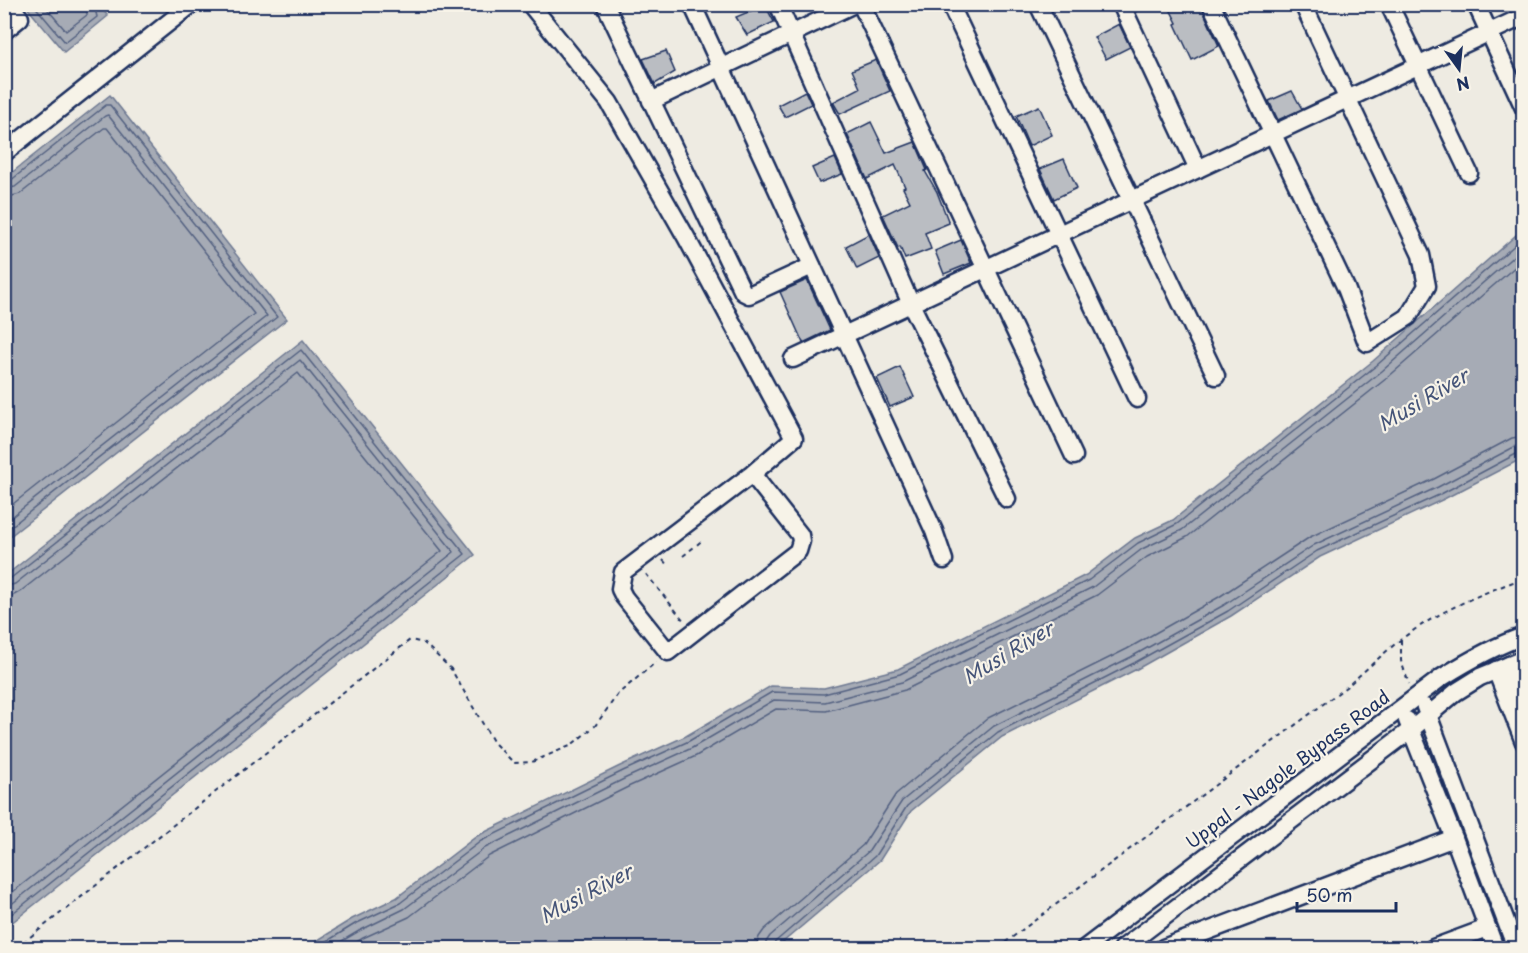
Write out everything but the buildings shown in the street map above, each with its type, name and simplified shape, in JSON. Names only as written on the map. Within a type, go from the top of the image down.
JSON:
[{"type":"street","points":[[4,31],[20,18],[9,4]]},
{"type":"street","points":[[4,153],[192,4]]},
{"type":"street","points":[[530,4],[609,102],[687,237],[794,438],[752,474],[623,572],[620,589],[624,597],[668,652],[798,551],[801,546],[800,535],[752,474]]},
{"type":"street","points":[[605,4],[743,292],[749,295],[812,266]]},
{"type":"street","points":[[692,4],[934,531],[944,560]]},
{"type":"street","points":[[778,4],[911,304],[1007,499]]},
{"type":"street","points":[[651,100],[854,4]]},
{"type":"street","points":[[861,4],[1074,456]]},
{"type":"street","points":[[950,4],[1137,399]]},
{"type":"street","points":[[1038,4],[1216,376]]},
{"type":"street","points":[[1121,4],[1198,169]]},
{"type":"street","points":[[1211,4],[1346,288],[1367,343],[1408,317],[1427,286],[1421,255],[1303,4]]},
{"type":"street","points":[[1389,4],[1469,173]]},
{"type":"street","points":[[1476,4],[1524,108]]},
{"type":"street","points":[[793,359],[1524,16]]},
{"type":"street","name":"Uppal - Nagole Bypass Road","points":[[1085,948],[1441,678],[1470,659],[1524,636]]},
{"type":"street","points":[[1509,665],[1524,699]]},
{"type":"street","points":[[1137,941],[1412,729],[1456,692],[1480,676],[1509,665]]},
{"type":"street","points":[[1509,665],[1524,742]]},
{"type":"street","points":[[1418,696],[1429,715],[1516,948]]},
{"type":"street","points":[[1401,708],[1412,729],[1495,948]]},
{"type":"street","points":[[1163,948],[1454,838]]},
{"type":"street","points":[[1433,948],[1487,928]]},
{"type":"street","points":[[1137,941],[1156,948]]},
{"type":"path","points":[[682,555],[704,539]]},
{"type":"path","points":[[636,562],[693,632]]},
{"type":"path","points":[[998,948],[1346,687],[1401,640],[1438,616],[1480,594],[1524,578]]},
{"type":"path","points":[[16,948],[410,639],[424,643],[451,669],[494,743],[514,763],[531,762],[570,746],[595,726],[618,694],[668,652]]},
{"type":"path","points":[[1401,640],[1401,661],[1404,671],[1411,688],[1418,696]]},
{"type":"water","points":[[25,5],[98,5],[108,16],[64,52]]},
{"type":"water","points":[[110,95],[287,319],[5,540],[5,178]]},
{"type":"water","name":"Musi River","points":[[1523,229],[1523,458],[1444,499],[1320,557],[1231,616],[1137,669],[1002,737],[911,811],[880,860],[776,948],[305,948],[352,919],[396,898],[477,836],[686,736],[771,686],[824,688],[898,669],[1086,575],[1135,538],[1173,520],[1373,361]]},
{"type":"water","points":[[303,340],[475,555],[5,928],[5,576]]}]
